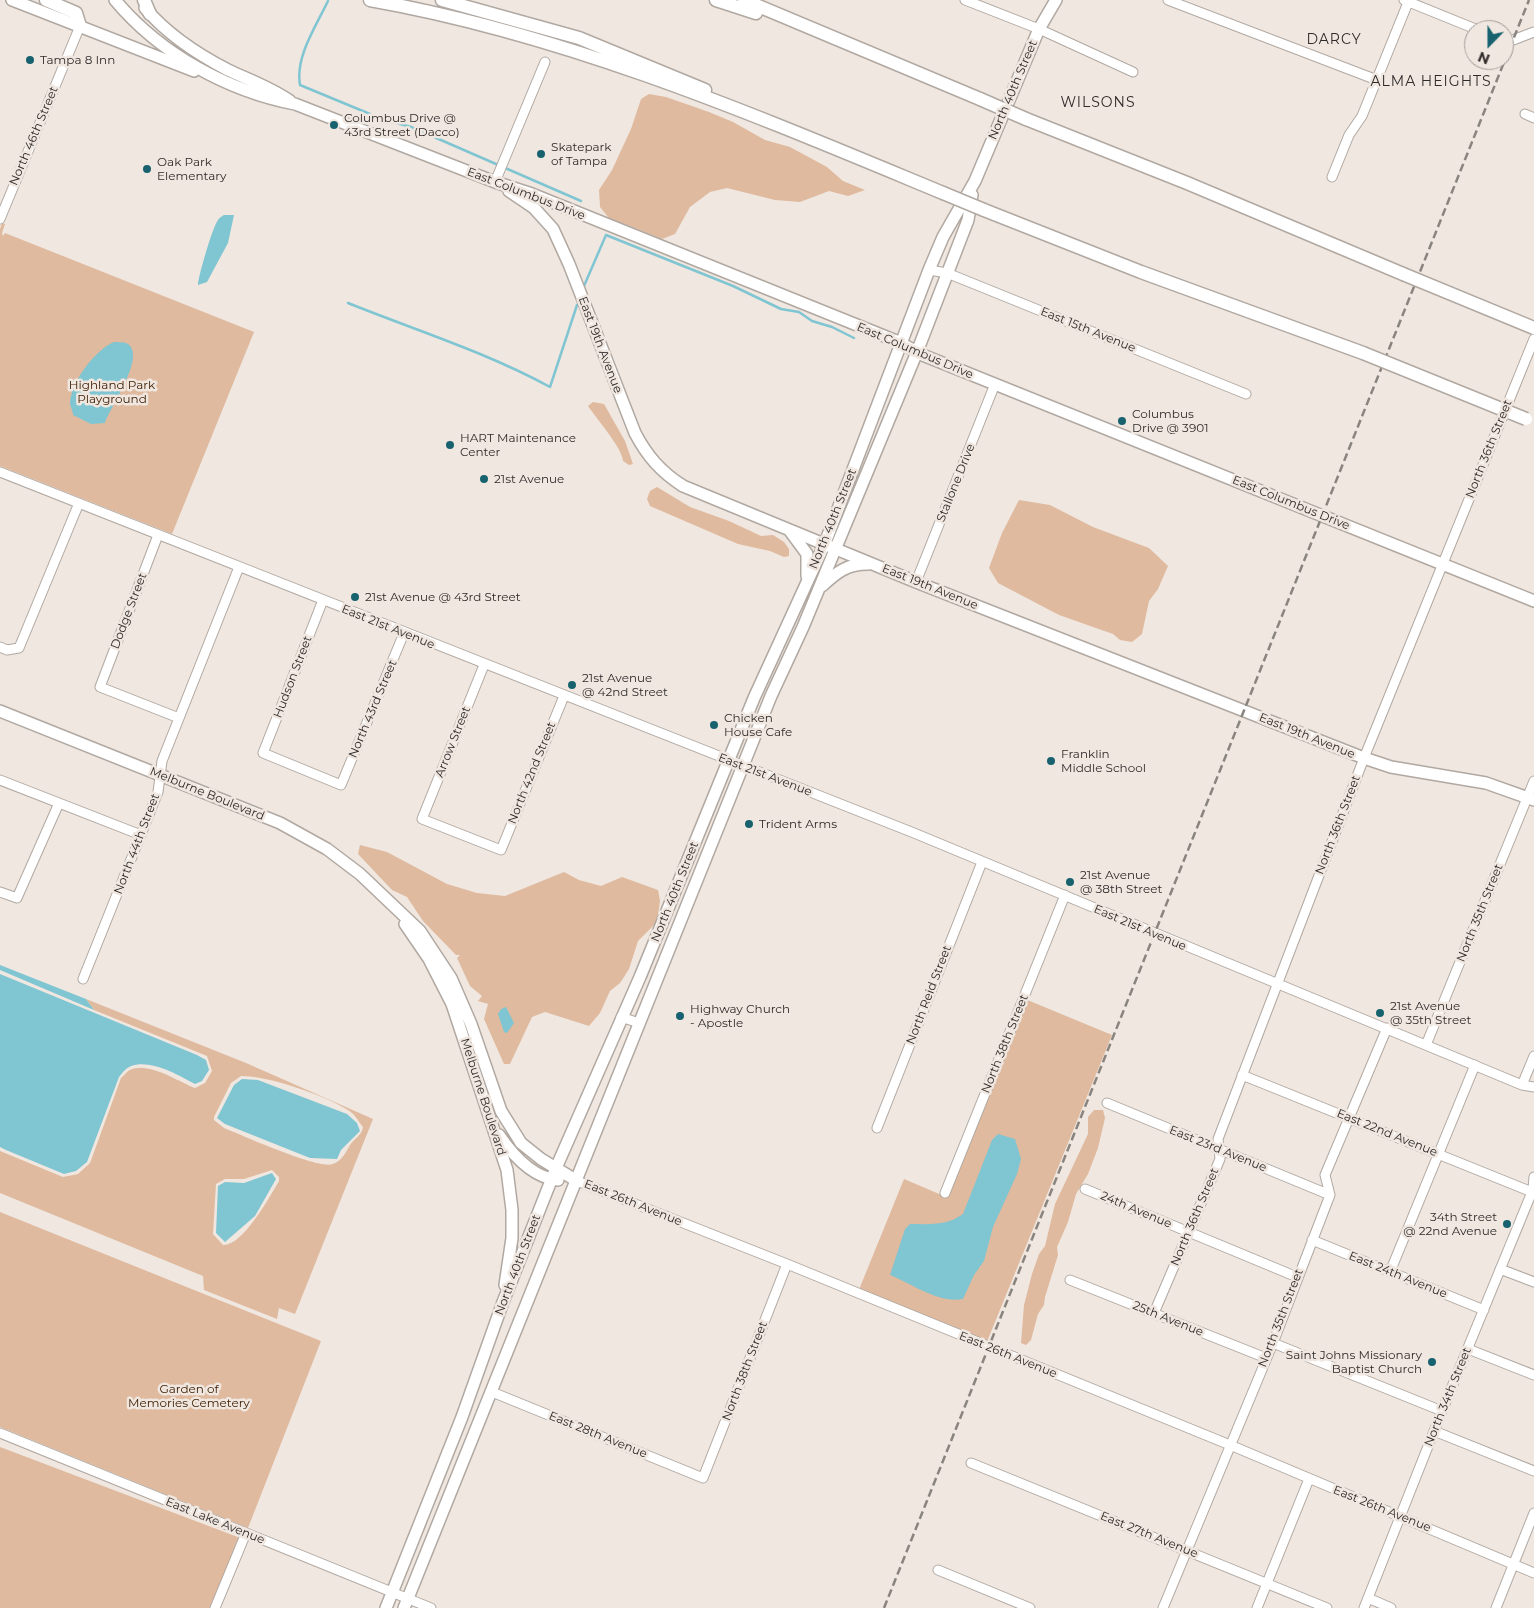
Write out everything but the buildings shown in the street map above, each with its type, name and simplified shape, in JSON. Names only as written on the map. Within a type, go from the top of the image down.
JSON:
[{"type":"highway","points":[[46,0],[76,13],[80,26]]},
{"type":"highway","points":[[144,0],[150,14]]},
{"type":"highway","points":[[370,0],[468,19],[632,71],[796,132],[984,210],[1142,272],[1363,353],[1532,421]]},
{"type":"highway","points":[[442,0],[579,38],[688,82],[796,132]]},
{"type":"highway","points":[[716,0],[848,44]]},
{"type":"highway","points":[[744,0],[1026,119],[1187,183],[1534,328]]},
{"type":"main road","points":[[12,0],[219,81]]},
{"type":"main road","name":"East Columbus Drive","points":[[116,0],[150,34],[219,81],[267,99],[295,104],[495,182],[532,194],[1534,602]]},
{"type":"main road","name":"East Columbus Drive","points":[[138,0],[172,34],[209,60],[274,90],[295,104]]},
{"type":"main road","name":"North 40th Street","points":[[386,1608],[445,1460],[503,1302],[556,1168],[686,866],[754,698],[824,543],[929,270],[943,237],[974,181],[1039,29],[1056,0]]},
{"type":"main road","name":"North 40th Street","points":[[406,1603],[462,1468],[743,765],[819,589],[917,352],[968,220],[974,181]]},
{"type":"main road","name":"East 19th Avenue","points":[[495,182],[522,199],[546,220],[569,264],[635,433],[650,458],[670,477],[683,486],[916,582],[1364,758],[1391,767],[1486,783],[1531,799]]},
{"type":"main road","points":[[546,220],[553,212],[562,207]]},
{"type":"main road","points":[[789,529],[807,554],[806,584]]},
{"type":"main road","points":[[819,589],[841,568],[858,564],[872,564]]},
{"type":"main road","name":"Melburne Boulevard","points":[[0,711],[280,823],[307,837],[360,874],[420,931],[451,978],[472,1024],[501,1111],[521,1143],[530,1152],[577,1181]]},
{"type":"main road","points":[[686,866],[701,872]]},
{"type":"main road","name":"Melburne Boulevard","points":[[395,908],[442,983],[460,1027],[507,1170],[512,1210],[512,1238],[503,1302]]},
{"type":"main road","name":"East 26th Avenue","points":[[494,1127],[514,1154],[535,1171],[552,1179],[577,1181]]},
{"type":"street","points":[[965,0],[1039,29],[1133,72]]},
{"type":"street","points":[[1168,0],[1377,80]]},
{"type":"street","points":[[1332,177],[1349,135],[1362,116],[1407,1],[1464,24]]},
{"type":"street","name":"North 46th Street","points":[[0,219],[80,26]]},
{"type":"street","points":[[1514,40],[1534,32]]},
{"type":"street","points":[[495,182],[545,62]]},
{"type":"street","name":"East 15th Avenue","points":[[929,270],[947,273],[1246,394]]},
{"type":"street","name":"North 36th Street","points":[[1154,1313],[1220,1159],[1218,1139],[1364,758],[1534,340]]},
{"type":"street","name":"Stallone Drive","points":[[916,582],[995,384]]},
{"type":"street","name":"East 21st Avenue","points":[[0,472],[484,665],[728,761],[743,765],[1065,895],[1154,935],[1387,1028],[1529,1088]]},
{"type":"street","points":[[0,647],[8,650],[20,648],[79,503]]},
{"type":"street","name":"Dodge Street","points":[[158,535],[100,687],[179,718]]},
{"type":"street","name":"North 44th Street","points":[[83,979],[158,792],[162,761],[239,567]]},
{"type":"street","name":"Hudson Street","points":[[323,600],[264,753],[341,785]]},
{"type":"street","name":"North 43rd Street","points":[[341,785],[404,633]]},
{"type":"street","name":"Arrow Street","points":[[484,665],[422,819],[501,850]]},
{"type":"street","name":"North 42nd Street","points":[[501,850],[564,696]]},
{"type":"street","points":[[0,780],[141,835]]},
{"type":"street","name":"North 35th Street","points":[[1426,1044],[1531,799],[1534,781]]},
{"type":"street","points":[[0,892],[17,898],[59,803]]},
{"type":"street","name":"North Reid Street","points":[[877,1128],[982,862]]},
{"type":"street","name":"North 38th Street","points":[[945,1193],[1065,895]]},
{"type":"street","points":[[621,1017],[639,1023]]},
{"type":"street","points":[[1330,1195],[1324,1175],[1387,1028]]},
{"type":"street","points":[[1529,1088],[1534,1056]]},
{"type":"street","points":[[1390,1272],[1475,1065]]},
{"type":"street","name":"East 22nd Avenue","points":[[1242,1075],[1533,1189]]},
{"type":"street","name":"East 23rd Avenue","points":[[1107,1103],[1330,1195]]},
{"type":"street","name":"North 34th Street","points":[[1364,1608],[1533,1189],[1534,1178]]},
{"type":"street","name":"East 26th Avenue","points":[[577,1181],[787,1264],[1230,1445],[1534,1573]]},
{"type":"street","name":"24th Avenue","points":[[1085,1189],[1297,1277]]},
{"type":"street","name":"North 35th Street","points":[[1163,1608],[1273,1343],[1330,1195]]},
{"type":"street","name":"East 24th Avenue","points":[[1312,1240],[1484,1310]]},
{"type":"street","name":"North 38th Street","points":[[704,1478],[787,1264]]},
{"type":"street","points":[[1500,1269],[1534,1282]]},
{"type":"street","name":"25th Avenue","points":[[1070,1280],[1266,1358]]},
{"type":"street","points":[[1273,1343],[1442,1411]]},
{"type":"street","points":[[1468,1348],[1534,1375]]},
{"type":"street","name":"East 28th Avenue","points":[[492,1392],[704,1478]]},
{"type":"street","points":[[1434,1431],[1534,1471]]},
{"type":"street","name":"East Lake Avenue","points":[[0,1433],[392,1592],[406,1603],[431,1608]]},
{"type":"street","points":[[445,1460],[462,1468]]},
{"type":"street","name":"East 27th Avenue","points":[[971,1464],[1328,1608]]},
{"type":"street","points":[[1257,1608],[1309,1479]]},
{"type":"street","points":[[1496,1608],[1534,1514]]},
{"type":"street","points":[[215,1608],[246,1533]]},
{"type":"street","points":[[938,1570],[1030,1608]]},
{"type":"street","points":[[1368,1598],[1392,1608]]},
{"type":"green space","points":[[649,94],[666,97],[709,112],[733,122],[765,140],[790,147],[827,167],[843,181],[865,190],[848,196],[829,191],[800,202],[775,200],[727,188],[710,192],[690,207],[675,234],[662,239],[627,225],[612,222],[600,207],[599,190],[612,170],[631,129],[641,99]]},
{"type":"green space","name":"Highland Park Playground","points":[[2,223],[5,224],[3,236],[5,233],[254,332],[172,534],[0,466],[0,229]]},
{"type":"green space","points":[[593,402],[604,404],[625,441],[633,464],[629,465],[623,461],[614,441],[588,406]]},
{"type":"green space","points":[[657,487],[690,507],[729,521],[761,536],[773,535],[784,542],[789,549],[789,556],[784,557],[770,551],[738,544],[650,506],[647,499],[650,491]]},
{"type":"green space","points":[[1019,500],[1050,505],[1093,527],[1149,548],[1168,566],[1158,589],[1149,601],[1142,634],[1132,642],[1120,640],[1113,634],[1059,615],[998,583],[989,568],[1002,533]]},
{"type":"green space","points":[[360,845],[387,852],[447,884],[477,893],[505,896],[564,872],[579,880],[601,886],[622,877],[658,890],[660,901],[657,922],[638,941],[629,969],[620,983],[610,991],[600,1013],[589,1026],[545,1012],[532,1017],[510,1064],[504,1064],[484,1019],[488,1004],[478,1001],[482,996],[470,986],[457,958],[460,955],[456,955],[423,921],[407,897],[392,890],[358,854]]},
{"type":"green space","points":[[86,999],[246,1063],[373,1119],[295,1314],[279,1308],[277,1319],[204,1290],[203,1276],[0,1193],[0,1151],[63,1177],[78,1174],[90,1163],[121,1078],[129,1071],[137,1068],[154,1070],[195,1088],[205,1083],[212,1071],[207,1056],[94,1010]],"holes":[[[241,1076],[266,1079],[296,1087],[325,1098],[338,1104],[355,1116],[363,1127],[362,1130],[339,1161],[333,1164],[325,1164],[297,1157],[224,1128],[214,1120],[214,1117],[231,1083]],[[272,1170],[279,1177],[279,1181],[263,1208],[239,1238],[223,1245],[213,1234],[216,1184],[225,1179],[244,1179]]]},
{"type":"green space","points":[[1025,999],[1112,1035],[984,1349],[856,1297],[904,1179],[944,1196]]},
{"type":"green space","points":[[1094,1110],[1103,1110],[1105,1118],[1098,1148],[1088,1174],[1076,1194],[1068,1222],[1057,1247],[1058,1255],[1044,1305],[1038,1314],[1031,1340],[1026,1345],[1021,1343],[1024,1305],[1032,1274],[1039,1254],[1045,1246],[1055,1204],[1088,1134],[1088,1117]]},
{"type":"green space","name":"Garden of Memories Cemetery","points":[[0,1212],[321,1341],[248,1528],[0,1427]]},
{"type":"green space","points":[[0,1447],[243,1539],[215,1608],[0,1608]]},
{"type":"water","points":[[224,215],[234,215],[228,243],[207,282],[198,285],[213,232],[218,219]]},
{"type":"water","points":[[114,342],[126,343],[132,349],[131,369],[105,423],[91,424],[73,415],[70,403],[71,395],[79,377],[92,359]]},
{"type":"water","points":[[0,965],[86,999],[94,1010],[0,970]]},
{"type":"water","points":[[0,974],[197,1055],[206,1060],[209,1070],[202,1081],[195,1084],[156,1066],[139,1064],[127,1068],[119,1077],[87,1162],[76,1171],[64,1174],[6,1150],[0,1147]]},
{"type":"water","points":[[506,1007],[514,1023],[507,1033],[504,1032],[498,1014],[501,1009]]},
{"type":"water","points":[[242,1079],[258,1080],[347,1114],[357,1123],[360,1131],[341,1150],[337,1159],[310,1158],[225,1124],[217,1118],[234,1085]]},
{"type":"water","points":[[998,1134],[1015,1139],[1021,1159],[1017,1174],[993,1227],[984,1261],[974,1275],[963,1299],[945,1299],[890,1275],[905,1229],[910,1224],[931,1224],[950,1221],[963,1214],[992,1140]]},
{"type":"water","points":[[272,1173],[276,1179],[255,1216],[225,1242],[216,1233],[218,1186],[225,1182],[244,1183]]},
{"type":"waterway","points":[[328,1],[303,53],[299,74],[300,85],[370,114]]},
{"type":"waterway","points":[[381,119],[411,127],[581,201]]},
{"type":"waterway","points":[[584,286],[606,235],[733,286],[781,309],[799,312],[812,321],[832,327],[854,338]]},
{"type":"waterway","points":[[348,303],[476,352],[550,387],[577,305]]},
{"type":"railway","points":[[884,1608],[1529,0]]},
{"type":"place","name":"Tampa 8 Inn","points":[[30,60]]},
{"type":"place","name":"Columbus Drive @ 43rd Street (Dacco)","points":[[334,125]]},
{"type":"place","name":"Skatepark of Tampa","points":[[541,154]]},
{"type":"place","name":"Oak Park Elementary","points":[[147,169]]},
{"type":"place","name":"Columbus Drive @ 3901","points":[[1122,421]]},
{"type":"place","name":"HART Maintenance Center","points":[[450,445]]},
{"type":"place","name":"21st Avenue","points":[[484,479]]},
{"type":"place","name":"21st Avenue @ 43rd Street","points":[[355,597]]},
{"type":"place","name":"21st Avenue @ 42nd Street","points":[[572,685]]},
{"type":"place","name":"Chicken House Cafe","points":[[714,725]]},
{"type":"place","name":"Franklin Middle School","points":[[1051,761]]},
{"type":"place","name":"Trident Arms","points":[[749,824]]},
{"type":"place","name":"21st Avenue @ 38th Street","points":[[1070,882]]},
{"type":"place","name":"21st Avenue @ 35th Street","points":[[1380,1013]]},
{"type":"place","name":"Highway Church - Apostle","points":[[680,1016]]},
{"type":"place","name":"34th Street @ 22nd Avenue","points":[[1507,1224]]},
{"type":"place","name":"Saint Johns Missionary Baptist Church","points":[[1432,1362]]},
{"type":"district","name":"DARCY","points":[[1334,40]]},
{"type":"district","name":"ALMA HEIGHTS","points":[[1431,82]]},
{"type":"district","name":"WILSONS","points":[[1098,103]]}]
